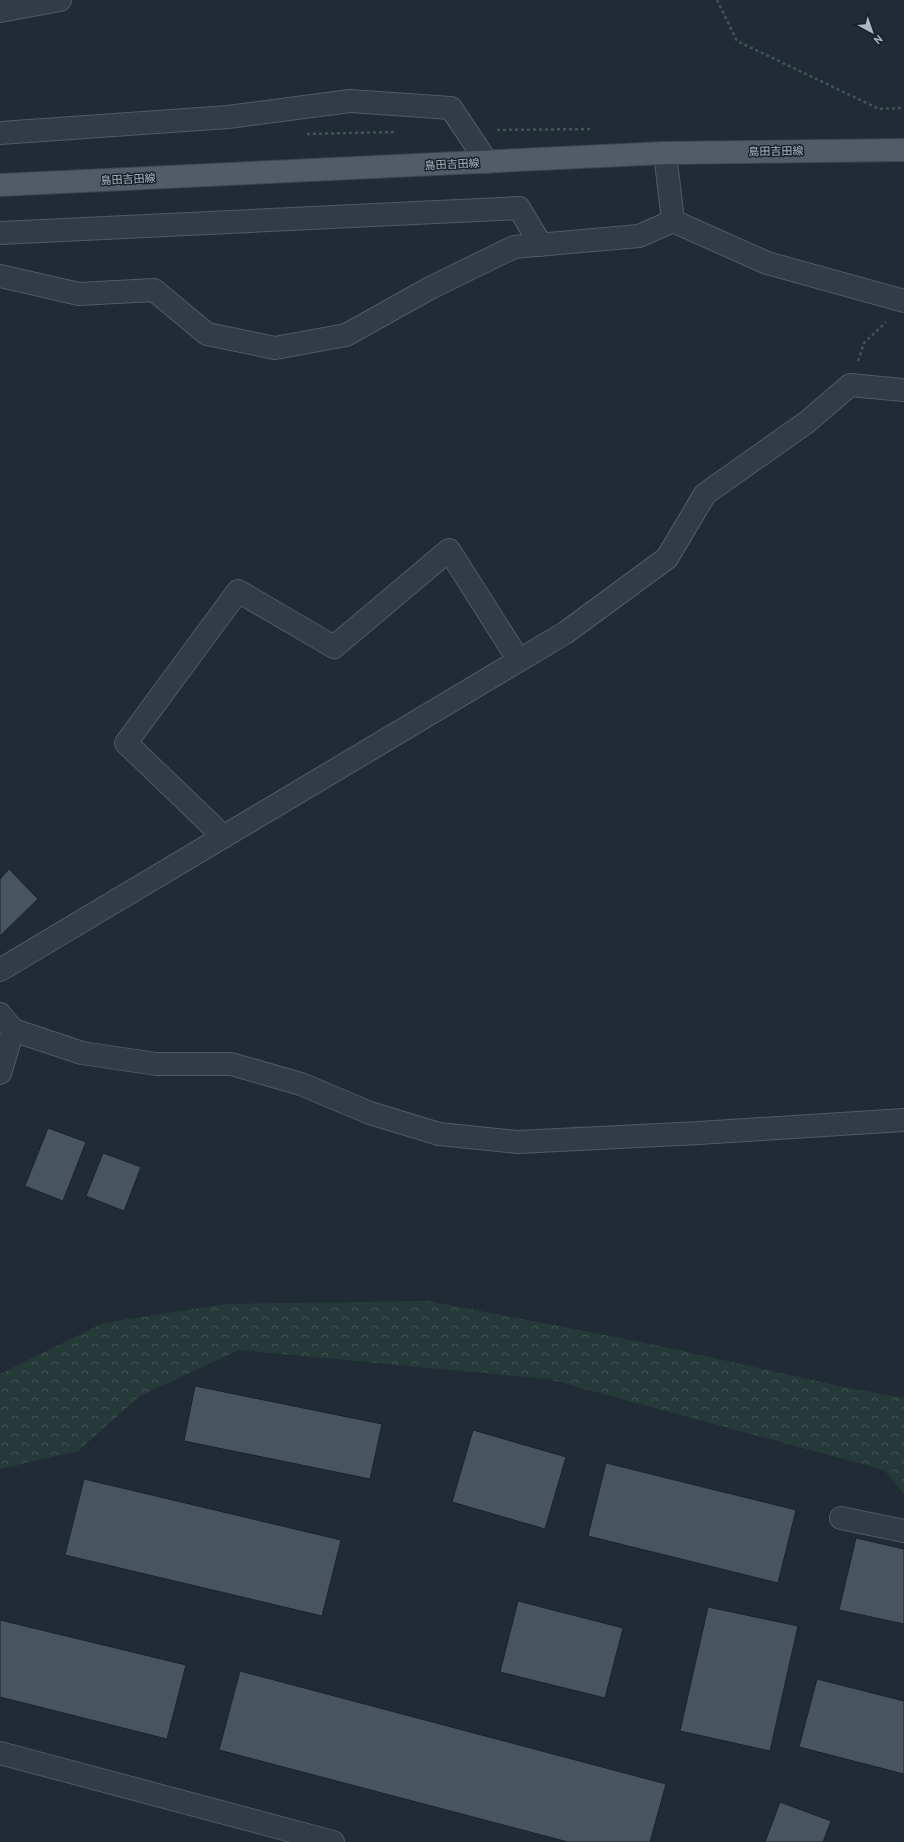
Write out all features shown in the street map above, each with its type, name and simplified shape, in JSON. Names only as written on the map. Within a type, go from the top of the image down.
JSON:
[{"type":"main road","name":"島田吉田線","points":[[0,185],[665,153],[904,150]]},
{"type":"street","points":[[0,11],[60,0]]},
{"type":"street","points":[[0,133],[228,117],[350,101],[451,108],[487,162]]},
{"type":"street","points":[[665,153],[673,221]]},
{"type":"street","points":[[0,233],[519,208],[541,245]]},
{"type":"street","points":[[0,276],[79,294],[154,290],[207,334],[275,348],[346,335],[432,287],[514,247],[639,236],[673,221],[767,263],[904,301]]},
{"type":"street","points":[[0,970],[565,632],[667,558],[705,494],[807,422],[850,385],[904,390]]},
{"type":"street","points":[[224,837],[126,743],[238,591],[334,647],[449,550],[518,659]]},
{"type":"street","points":[[0,1074],[7,1022],[82,1053],[156,1064],[231,1064],[301,1084],[370,1113],[439,1134],[518,1142],[699,1133],[904,1120]]},
{"type":"street","points":[[840,1518],[904,1530]]},
{"type":"street","points":[[0,1753],[333,1842]]},
{"type":"path","points":[[717,0],[737,41],[879,109],[904,108]]},
{"type":"path","points":[[850,385],[864,343],[887,322]]},
{"type":"green space","points":[[429,1301],[651,1344],[848,1388],[904,1398],[904,1494],[884,1470],[548,1379],[239,1350],[140,1396],[78,1451],[0,1469],[0,1374],[103,1323],[226,1304]]},
{"type":"building","points":[[9,869],[38,899],[0,936],[0,879]]},
{"type":"building","points":[[48,1128],[86,1142],[63,1201],[25,1186]]},
{"type":"building","points":[[103,1153],[141,1167],[124,1211],[86,1196]]},
{"type":"building","points":[[195,1386],[382,1424],[370,1479],[184,1441]]},
{"type":"building","points":[[473,1430],[566,1457],[545,1529],[452,1502]]},
{"type":"building","points":[[606,1463],[796,1510],[778,1583],[588,1536]]},
{"type":"building","points":[[84,1479],[341,1540],[322,1616],[65,1555]]},
{"type":"building","points":[[856,1538],[904,1549],[904,1624],[839,1610]]},
{"type":"building","points":[[518,1601],[623,1628],[605,1698],[500,1672]]},
{"type":"building","points":[[708,1607],[798,1626],[770,1751],[680,1731]]},
{"type":"building","points":[[0,1620],[186,1665],[167,1739],[0,1697]]},
{"type":"building","points":[[240,1671],[666,1784],[650,1842],[568,1842],[219,1750]]},
{"type":"building","points":[[817,1679],[904,1701],[904,1774],[799,1747]]},
{"type":"building","points":[[780,1802],[831,1821],[823,1842],[765,1842]]}]
